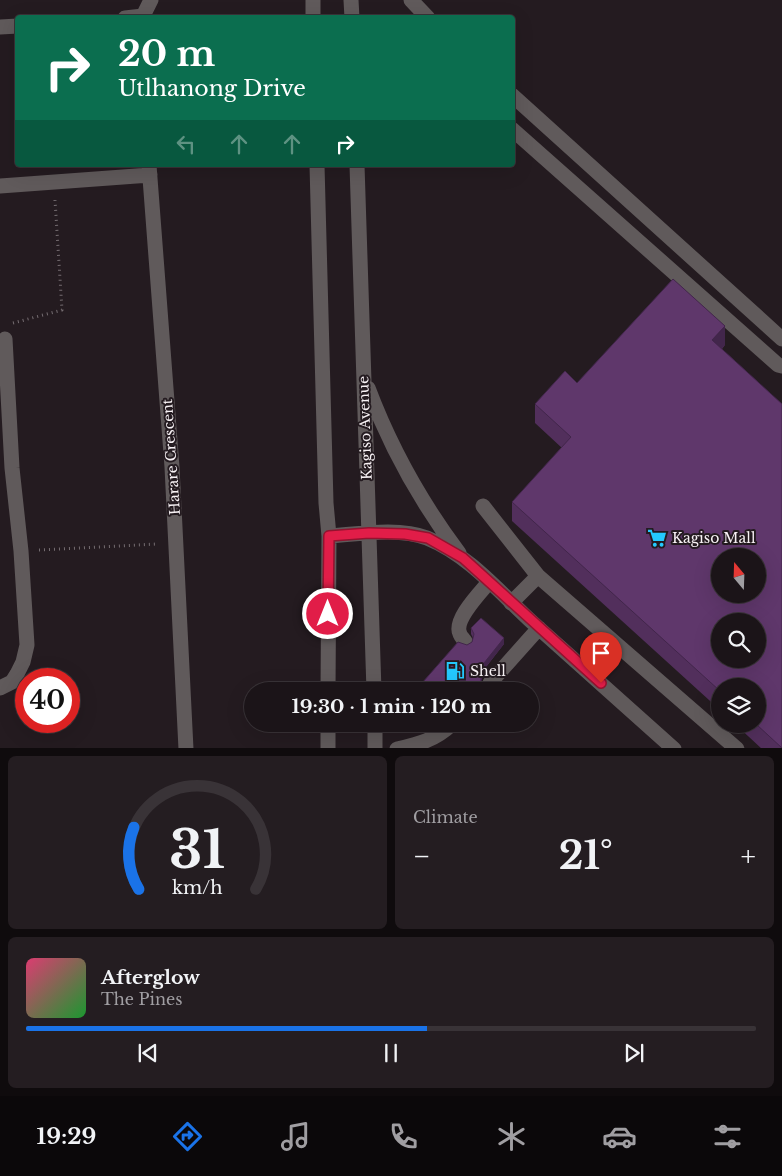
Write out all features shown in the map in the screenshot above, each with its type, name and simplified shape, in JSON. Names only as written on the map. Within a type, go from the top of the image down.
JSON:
[{"type":"street","points":[[144,15],[151,0]]},
{"type":"street","points":[[313,0],[313,15]]},
{"type":"street","points":[[351,0],[352,15]]},
{"type":"street","points":[[411,0],[425,15]]},
{"type":"street","points":[[0,27],[15,26]]},
{"type":"street","points":[[515,98],[782,339]]},
{"type":"street","points":[[515,132],[778,365],[782,366]]},
{"type":"street","points":[[316,167],[326,503],[329,536],[328,682]]},
{"type":"street","name":"Kagiso Avenue","points":[[357,167],[374,682]]},
{"type":"street","points":[[0,186],[54,182],[150,170]]},
{"type":"street","name":"Harare Crescent","points":[[150,170],[172,467],[186,748]]},
{"type":"street","points":[[0,688],[12,682],[23,662],[27,645],[20,551],[6,468],[5,339]]},
{"type":"street","points":[[364,377],[381,422],[399,461],[426,506],[463,558],[674,748]]},
{"type":"street","points":[[483,506],[538,576],[737,748]]},
{"type":"street","points":[[329,536],[369,533],[419,536],[428,538],[463,558]]},
{"type":"street","points":[[511,603],[538,576]]},
{"type":"street","points":[[465,641],[460,634],[460,623],[465,612],[489,582]]},
{"type":"street","points":[[493,673],[539,628]]},
{"type":"street","points":[[328,732],[328,748]]},
{"type":"street","points":[[375,732],[375,748]]},
{"type":"street","points":[[397,748],[428,741],[442,732]]},
{"type":"path","points":[[5,339],[12,323],[62,310],[54,182]]},
{"type":"path","points":[[20,551],[176,543]]},
{"type":"building","name":"Kagiso Mall","points":[[673,279],[725,326],[712,340],[782,404],[782,748],[766,733],[766,678],[711,678],[711,683],[512,502],[571,437],[535,404],[565,371],[577,383]]},
{"type":"building","points":[[481,618],[504,638],[480,668],[483,671],[481,675],[482,682],[423,682],[458,642],[467,645],[472,642],[474,634],[471,628]]},
{"type":"place","name":"Kagiso Mall","points":[[657,538]]},
{"type":"place","name":"Shell","points":[[455,671]]},
{"type":"route","points":[[328,614],[329,536],[369,533],[405,534],[428,538],[463,558],[601,683]]}]
